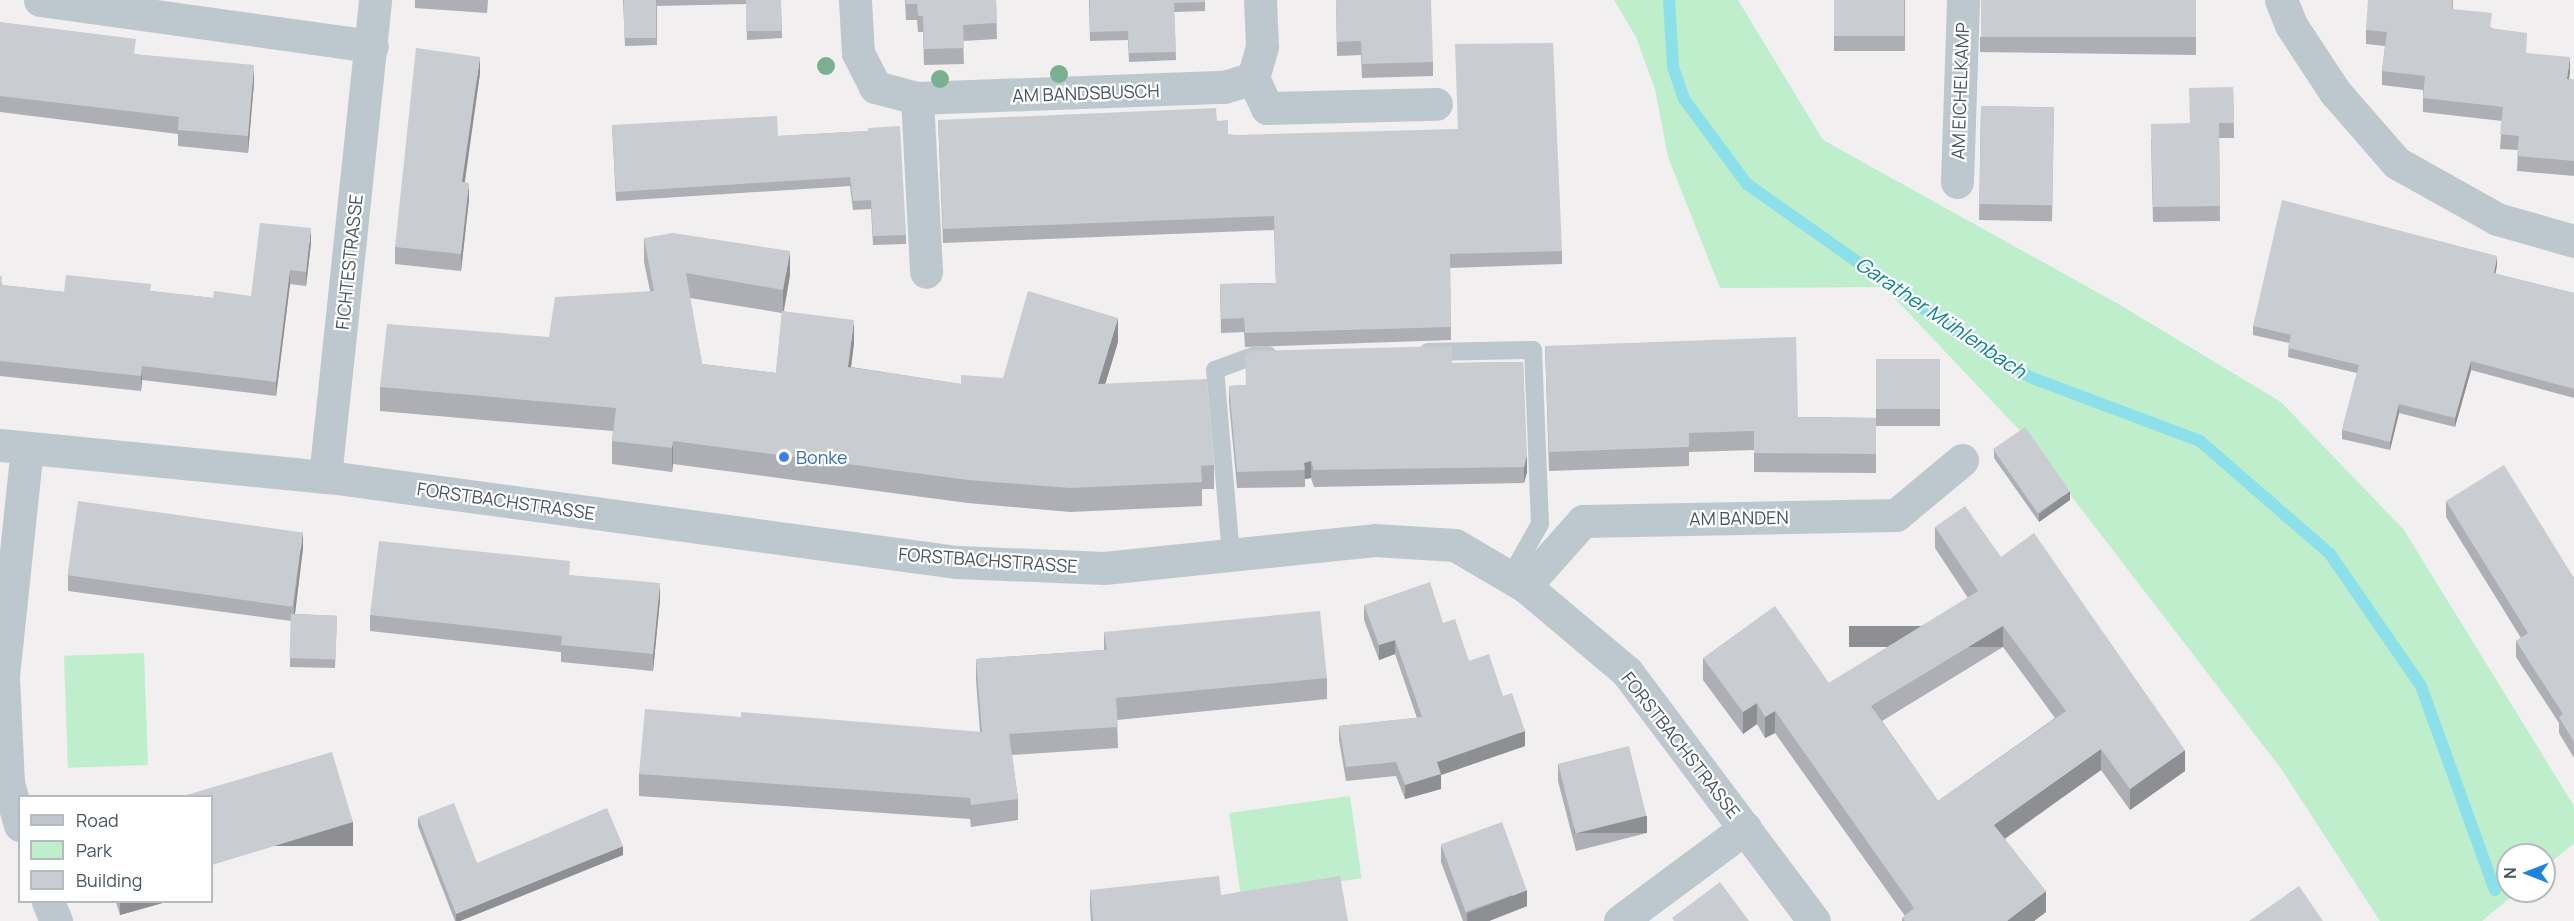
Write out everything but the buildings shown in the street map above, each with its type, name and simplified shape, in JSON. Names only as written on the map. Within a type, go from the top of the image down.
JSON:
[{"type":"street","points":[[40,0],[372,46]]},
{"type":"street","name":"FICHTESTRASSE","points":[[325,477],[372,46],[375,0]]},
{"type":"street","name":"AM BANDSBUSCH","points":[[855,0],[858,53],[875,87],[917,98],[1224,87],[1253,78]]},
{"type":"street","points":[[1260,0],[1262,46],[1253,78],[1267,108],[1436,104]]},
{"type":"street","name":"AM EICHELKAMP","points":[[1957,182],[1963,0]]},
{"type":"street","points":[[2281,0],[2291,25],[2335,92],[2397,163],[2497,219],[2574,241]]},
{"type":"street","points":[[917,98],[926,272]]},
{"type":"street","points":[[14,446],[3,676],[8,783],[18,818]]},
{"type":"street","name":"FORSTBACHSTRASSE","points":[[14,446],[325,477],[957,562],[1104,568],[1375,540],[1455,545],[1517,581],[1627,672],[1814,921]]},
{"type":"street","name":"AM BANDEN","points":[[1517,581],[1583,521],[1896,515],[1962,460]]},
{"type":"street","points":[[1620,921],[1745,828]]},
{"type":"street","points":[[48,903],[56,921]]},
{"type":"lane","points":[[1405,352],[1533,350],[1540,524],[1517,581]]},
{"type":"lane","points":[[1231,555],[1215,370],[1253,356],[1288,355]]},
{"type":"green space","points":[[1614,0],[1738,0],[1823,140],[2120,305],[2281,402],[2404,530],[2574,806],[2574,843],[2556,858],[2556,843],[2496,843],[2496,903],[2504,903],[2482,921],[2380,921],[2282,770],[2025,436],[1884,287],[1720,288],[1668,157],[1655,89],[1636,37]]},
{"type":"green space","points":[[144,653],[148,765],[68,768],[64,656]]},
{"type":"green space","points":[[1350,796],[1362,878],[1241,895],[1229,813]]},
{"type":"waterway","name":"Garather Mühlenbach","points":[[1669,0],[1673,67],[1684,99],[1747,184],[1954,330],[2030,377],[2200,441],[2330,554],[2421,686],[2495,890]]},
{"type":"place","name":"Bonke","points":[[784,457]]}]
